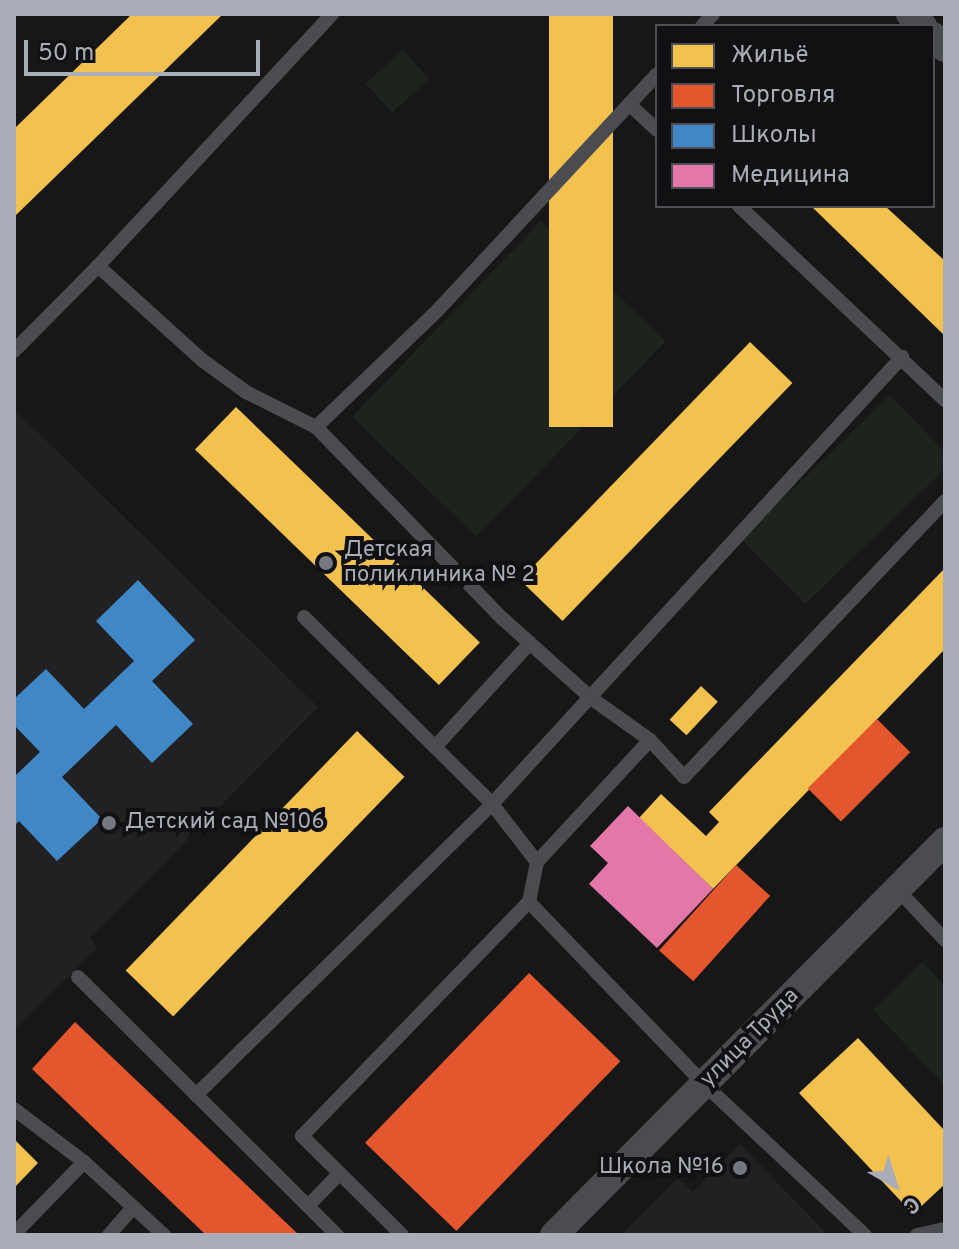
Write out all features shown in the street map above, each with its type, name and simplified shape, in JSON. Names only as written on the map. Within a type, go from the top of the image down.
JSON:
[{"type":"street","name":"улица Труда","points":[[554,1235],[945,841]]},
{"type":"lane","points":[[14,351],[98,266],[332,14]]},
{"type":"lane","points":[[316,427],[437,311],[655,76]]},
{"type":"lane","points":[[629,104],[655,128]]},
{"type":"lane","points":[[741,208],[945,400]]},
{"type":"lane","points":[[98,266],[202,360],[246,392],[316,427],[530,643],[591,698],[650,740],[684,777],[945,501]]},
{"type":"lane","points":[[196,1095],[492,804],[902,357]]},
{"type":"lane","points":[[304,617],[492,804],[537,862]]},
{"type":"lane","points":[[435,747],[530,643]]},
{"type":"lane","points":[[402,1235],[302,1136],[529,902],[537,862],[650,740]]},
{"type":"lane","points":[[898,890],[945,940]]},
{"type":"lane","points":[[529,902],[704,1084],[865,1235]]},
{"type":"lane","points":[[78,977],[337,1235]]},
{"type":"lane","points":[[14,1109],[84,1162],[164,1235]]},
{"type":"lane","points":[[14,1234],[84,1162]]},
{"type":"lane","points":[[308,1206],[339,1174]]},
{"type":"lane","points":[[109,1235],[133,1207]]},
{"type":"lane","points":[[917,1235],[945,1229]]},
{"type":"shaded area","points":[[403,50],[429,79],[392,112],[366,83]]},
{"type":"shaded area","points":[[541,221],[665,341],[476,537],[352,417]]},
{"type":"shaded area","points":[[890,395],[945,452],[945,469],[805,604],[741,539]]},
{"type":"shaded area","name":"Детский сад №106","points":[[14,409],[318,707],[91,938],[97,948],[14,1031]]},
{"type":"shaded area","points":[[922,962],[945,986],[945,1086],[873,1010]]},
{"type":"shaded area","name":"Школа №16","points":[[740,1144],[828,1235],[621,1235],[678,1178],[693,1192]]},
{"type":"building: Жильё","points":[[132,14],[223,14],[14,217],[14,129]]},
{"type":"building: Жильё","points":[[549,14],[613,14],[613,427],[549,427]]},
{"type":"building: Жильё","points":[[813,208],[887,208],[945,261],[945,336]]},
{"type":"building: Жильё","points":[[750,342],[792,383],[563,621],[520,580]]},
{"type":"building: Жильё","points":[[236,407],[480,642],[439,685],[195,449]]},
{"type":"building: Жильё","points":[[945,568],[945,649],[713,889],[639,818],[661,794],[706,836],[719,822],[709,812]]},
{"type":"building: Жильё","points":[[701,686],[718,702],[686,735],[670,720]]},
{"type":"building: Жильё","points":[[357,731],[404,777],[173,1016],[126,971]]},
{"type":"building: Жильё","points":[[858,1038],[945,1131],[945,1184],[913,1214],[799,1093]]},
{"type":"building: Жильё","points":[[14,1139],[38,1163],[14,1188]]},
{"type":"building: Торговля","points":[[877,719],[910,752],[841,822],[808,788]]},
{"type":"building: Торговля","points":[[736,865],[770,896],[693,981],[659,950]]},
{"type":"building: Торговля","points":[[529,973],[620,1061],[456,1231],[365,1143]]},
{"type":"building: Торговля","points":[[75,1022],[299,1235],[206,1235],[32,1069]]},
{"type":"building: Школы","points":[[138,580],[195,640],[152,681],[193,724],[152,763],[116,725],[62,777],[102,819],[57,861],[19,821],[14,826],[14,777],[40,752],[14,725],[14,699],[46,669],[84,709],[134,661],[96,621]]},
{"type":"building: Медицина","points":[[628,806],[713,889],[657,948],[589,884],[608,863],[590,846]]},
{"type":"place","name":"Детская поликлиника № 2","points":[[326,563]]},
{"type":"place","name":"Детский сад №106","points":[[109,823]]},
{"type":"place","name":"Школа №16","points":[[740,1168]]}]
